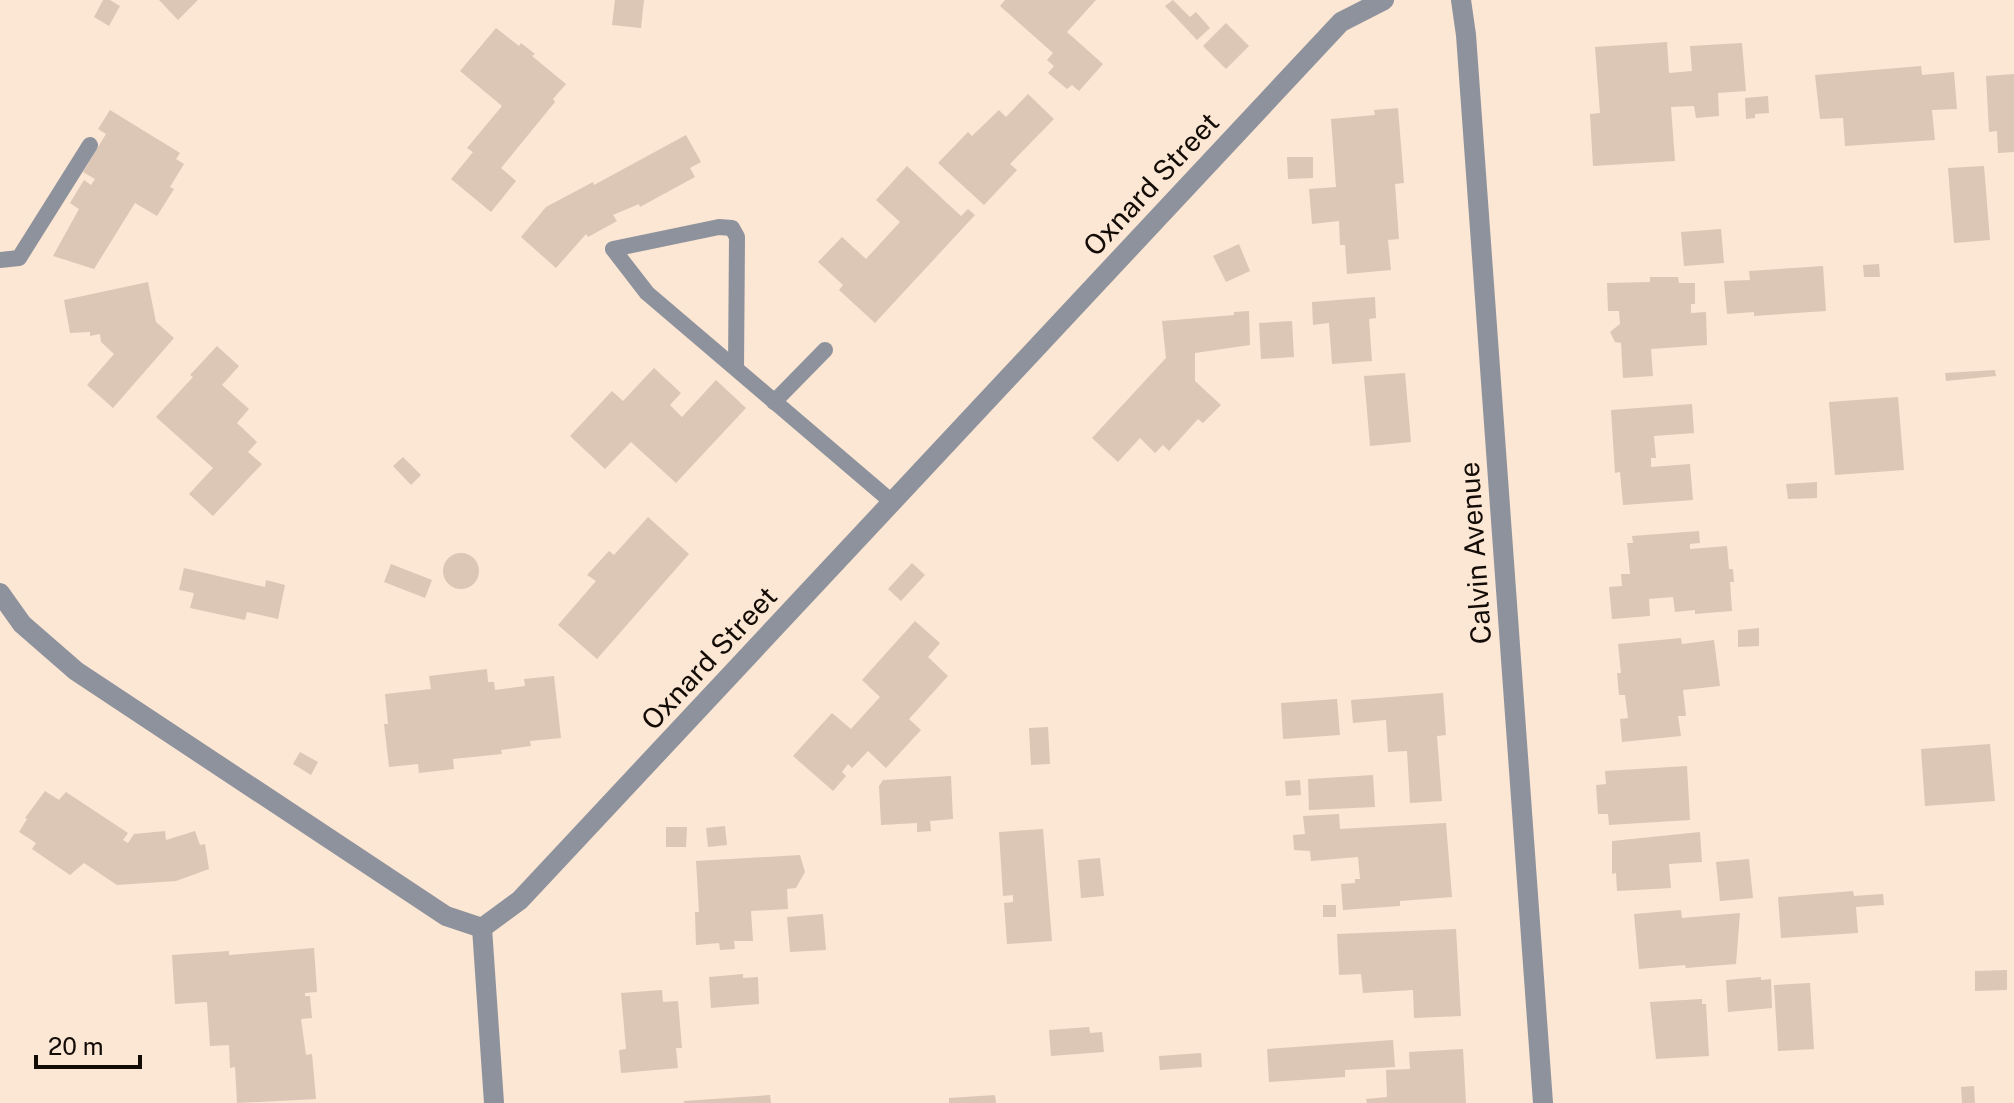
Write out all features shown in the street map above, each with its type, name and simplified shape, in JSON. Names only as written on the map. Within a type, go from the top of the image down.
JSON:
[{"type":"street","name":"Oxnard Street","points":[[482,928],[520,900],[1341,22],[1384,0]]},
{"type":"street","name":"Calvin Avenue","points":[[1461,0],[1543,1103]]},
{"type":"street","points":[[0,593],[22,624],[76,671],[446,916],[482,928],[494,1103]]},
{"type":"lane","points":[[0,260],[19,258],[90,145]]},
{"type":"lane","points":[[736,369],[737,237],[732,228],[719,227],[613,249],[647,293],[774,402],[892,502]]},
{"type":"lane","points":[[774,402],[825,350]]},
{"type":"building","points":[[103,0],[120,6],[109,26],[94,17]]},
{"type":"building","points":[[159,0],[198,0],[178,20]]},
{"type":"building","points":[[615,0],[644,0],[641,28],[612,25]]},
{"type":"building","points":[[1005,0],[1096,0],[1067,32],[1103,64],[1079,91],[1072,85],[1067,89],[1048,73],[1054,66],[1047,60],[1053,53],[1000,6]]},
{"type":"building","points":[[1173,0],[1190,17],[1196,12],[1210,28],[1197,40],[1165,6]]},
{"type":"building","points":[[1226,23],[1249,46],[1226,69],[1203,46]]},
{"type":"building","points":[[496,28],[535,54],[532,56],[566,84],[501,168],[516,181],[491,212],[451,179],[473,152],[467,148],[502,106],[460,71]]},
{"type":"building","points":[[1667,42],[1669,73],[1692,71],[1690,46],[1742,43],[1746,91],[1718,93],[1719,116],[1696,118],[1694,106],[1671,107],[1675,161],[1593,166],[1590,114],[1600,113],[1595,47]]},
{"type":"building","points":[[1921,66],[1922,75],[1954,72],[1957,109],[1932,110],[1935,140],[1845,146],[1843,118],[1820,119],[1815,75]]},
{"type":"building","points":[[2014,74],[2014,152],[1998,153],[1997,131],[1989,132],[1986,76]]},
{"type":"building","points":[[1028,94],[1054,119],[1010,164],[1017,170],[984,205],[938,163],[968,132],[972,136],[999,110],[1006,117]]},
{"type":"building","points":[[1768,96],[1769,113],[1755,114],[1755,118],[1746,119],[1745,98]]},
{"type":"building","points":[[1398,108],[1404,183],[1395,184],[1399,239],[1388,240],[1391,270],[1347,274],[1345,245],[1340,245],[1339,221],[1312,224],[1309,189],[1336,187],[1331,119],[1375,115],[1374,110]]},
{"type":"building","points":[[110,110],[180,153],[176,159],[184,164],[170,187],[174,189],[157,216],[135,203],[94,269],[53,256],[79,209],[70,203],[84,180],[91,185],[95,179],[83,172],[106,134],[98,129]]},
{"type":"building","points":[[686,135],[701,162],[690,168],[695,177],[640,207],[639,204],[613,215],[617,221],[588,237],[586,234],[556,268],[521,237],[546,207]]},
{"type":"building","points":[[1287,157],[1313,157],[1313,178],[1288,179]]},
{"type":"building","points":[[907,166],[961,216],[968,209],[975,215],[875,323],[839,290],[843,285],[818,262],[842,237],[866,259],[900,222],[876,200]]},
{"type":"building","points":[[1984,166],[1990,240],[1954,243],[1948,168]]},
{"type":"building","points":[[1721,229],[1724,263],[1684,266],[1681,232]]},
{"type":"building","points":[[1239,244],[1250,271],[1226,282],[1213,256]]},
{"type":"building","points":[[1879,264],[1880,277],[1864,277],[1863,265]]},
{"type":"building","points":[[1823,266],[1826,311],[1754,316],[1754,312],[1727,314],[1724,281],[1750,280],[1749,271]]},
{"type":"building","points":[[1650,277],[1678,277],[1679,283],[1695,283],[1695,304],[1691,304],[1691,313],[1706,312],[1707,345],[1651,349],[1653,376],[1623,378],[1621,343],[1615,342],[1610,332],[1620,324],[1619,311],[1608,311],[1607,283],[1650,282]]},
{"type":"building","points":[[148,282],[156,322],[174,338],[113,408],[87,385],[114,354],[101,342],[100,334],[70,333],[64,300]]},
{"type":"building","points":[[1375,297],[1376,318],[1369,319],[1372,361],[1332,364],[1329,323],[1313,325],[1312,302]]},
{"type":"building","points":[[1249,311],[1250,345],[1195,353],[1195,381],[1221,405],[1203,423],[1198,419],[1169,451],[1163,445],[1155,453],[1140,438],[1118,462],[1092,438],[1166,358],[1162,321]]},
{"type":"building","points":[[1292,321],[1294,357],[1261,359],[1259,323]]},
{"type":"building","points":[[217,346],[239,366],[222,385],[249,409],[237,423],[257,442],[248,452],[262,464],[213,516],[189,494],[213,468],[156,417]]},
{"type":"building","points":[[654,368],[681,393],[670,405],[682,417],[716,380],[746,408],[676,483],[631,442],[605,469],[570,436],[612,391],[623,401]]},
{"type":"building","points":[[1995,370],[1996,376],[1946,381],[1945,373]]},
{"type":"building","points":[[1405,373],[1411,442],[1370,446],[1364,376]]},
{"type":"building","points":[[1898,397],[1904,470],[1835,475],[1829,402]]},
{"type":"building","points":[[1692,404],[1694,433],[1654,436],[1656,458],[1651,458],[1651,467],[1690,464],[1693,500],[1623,505],[1620,472],[1615,473],[1611,410]]},
{"type":"building","points":[[403,457],[421,475],[411,485],[393,466]]},
{"type":"building","points":[[1817,482],[1817,498],[1788,499],[1786,484]]},
{"type":"building","points":[[648,517],[689,554],[597,659],[558,625],[596,581],[587,575],[609,551],[614,555]]},
{"type":"building","points":[[1699,531],[1700,543],[1690,544],[1690,549],[1727,546],[1729,569],[1733,569],[1734,582],[1730,582],[1732,611],[1675,612],[1673,597],[1649,599],[1650,616],[1612,619],[1609,587],[1622,586],[1621,574],[1630,574],[1627,543],[1633,543],[1632,536]]},
{"type":"building","points":[[461,553],[474,558],[479,571],[474,584],[461,589],[448,584],[443,571],[448,558]]},
{"type":"building","points":[[912,563],[925,575],[901,601],[888,589]]},
{"type":"building","points":[[391,564],[432,580],[425,598],[384,582]]},
{"type":"building","points":[[184,568],[265,587],[266,580],[285,585],[278,619],[247,612],[245,620],[190,608],[194,593],[179,590]]},
{"type":"building","points":[[915,621],[940,643],[928,657],[948,676],[909,719],[921,730],[886,768],[868,751],[852,768],[848,764],[842,772],[846,776],[833,791],[793,756],[832,713],[851,729],[880,697],[862,680]]},
{"type":"building","points":[[1759,628],[1759,646],[1738,647],[1738,630]]},
{"type":"building","points":[[1681,638],[1682,644],[1714,640],[1720,686],[1683,690],[1686,716],[1678,716],[1681,736],[1622,742],[1620,719],[1628,718],[1625,695],[1619,695],[1617,673],[1621,673],[1618,644]]},
{"type":"building","points":[[487,669],[488,682],[494,682],[495,690],[525,686],[524,679],[554,676],[561,738],[530,741],[531,746],[501,750],[502,754],[453,759],[454,769],[419,773],[418,764],[389,767],[384,724],[388,724],[385,694],[431,689],[429,676]]},
{"type":"building","points":[[1443,693],[1446,735],[1437,736],[1442,801],[1410,803],[1407,751],[1388,752],[1386,720],[1353,723],[1351,700]]},
{"type":"building","points":[[1337,699],[1340,735],[1283,739],[1281,703]]},
{"type":"building","points":[[1048,727],[1050,764],[1031,765],[1029,728]]},
{"type":"building","points":[[1990,744],[1995,801],[1925,806],[1921,749]]},
{"type":"building","points":[[300,752],[318,762],[311,775],[293,764]]},
{"type":"building","points":[[1687,766],[1690,820],[1609,825],[1608,814],[1598,814],[1596,785],[1606,784],[1605,771]]},
{"type":"building","points":[[1373,775],[1375,807],[1309,810],[1308,779]]},
{"type":"building","points":[[951,776],[953,819],[930,821],[931,831],[917,832],[917,823],[881,825],[879,786],[883,780]]},
{"type":"building","points":[[1300,780],[1301,795],[1286,796],[1285,781]]},
{"type":"building","points":[[45,791],[59,800],[66,792],[128,833],[123,840],[128,843],[134,834],[165,831],[166,840],[195,831],[200,845],[205,844],[209,869],[176,881],[117,885],[84,863],[70,875],[32,849],[36,843],[19,832],[25,818]]},
{"type":"building","points":[[1339,814],[1340,829],[1446,823],[1452,897],[1400,901],[1400,906],[1343,910],[1341,884],[1355,883],[1355,879],[1360,879],[1358,857],[1311,861],[1310,851],[1294,850],[1293,835],[1305,834],[1303,816]]},
{"type":"building","points":[[725,826],[727,845],[708,847],[706,828]]},
{"type":"building","points":[[666,827],[687,827],[686,847],[666,847]]},
{"type":"building","points":[[1043,829],[1052,941],[1007,944],[1004,903],[1013,902],[1013,895],[1003,896],[999,832]]},
{"type":"building","points":[[1700,832],[1702,862],[1669,864],[1671,888],[1617,891],[1616,873],[1612,874],[1612,841]]},
{"type":"building","points":[[800,855],[805,872],[796,888],[787,889],[788,909],[751,911],[753,941],[734,941],[735,949],[720,950],[719,943],[696,945],[695,912],[699,912],[696,861]]},
{"type":"building","points":[[1100,858],[1104,896],[1081,898],[1078,860]]},
{"type":"building","points":[[1749,859],[1753,898],[1720,901],[1716,862]]},
{"type":"building","points":[[1853,891],[1854,896],[1883,894],[1884,905],[1856,907],[1858,933],[1781,938],[1778,897]]},
{"type":"building","points":[[1323,905],[1336,905],[1336,917],[1323,917]]},
{"type":"building","points":[[1681,910],[1682,918],[1740,913],[1736,964],[1639,969],[1634,914]]},
{"type":"building","points":[[823,914],[826,950],[790,952],[787,917]]},
{"type":"building","points":[[1456,929],[1461,1016],[1414,1018],[1413,990],[1363,993],[1361,974],[1339,975],[1337,934]]},
{"type":"building","points":[[314,948],[317,992],[305,993],[305,996],[310,996],[312,1018],[301,1019],[306,1055],[312,1054],[316,1099],[237,1103],[235,1067],[230,1068],[229,1045],[210,1046],[207,1002],[175,1004],[172,955],[229,951],[229,955]]},
{"type":"building","points":[[2007,970],[2007,990],[1975,991],[1975,971]]},
{"type":"building","points":[[743,974],[743,978],[758,977],[759,1004],[711,1008],[709,977]]},
{"type":"building","points":[[1761,977],[1761,980],[1771,979],[1772,1008],[1728,1012],[1726,980]]},
{"type":"building","points":[[1810,983],[1814,1049],[1778,1051],[1774,985]]},
{"type":"building","points":[[662,990],[663,1002],[678,1001],[682,1048],[676,1048],[678,1068],[621,1073],[619,1050],[626,1049],[621,993]]},
{"type":"building","points":[[1702,999],[1702,1004],[1706,1004],[1709,1056],[1656,1059],[1650,1002]]},
{"type":"building","points":[[1089,1027],[1090,1033],[1102,1032],[1104,1052],[1051,1056],[1049,1030]]},
{"type":"building","points":[[1393,1040],[1395,1067],[1345,1070],[1345,1077],[1269,1082],[1267,1049]]},
{"type":"building","points":[[1463,1049],[1466,1103],[1367,1103],[1366,1099],[1387,1097],[1386,1070],[1410,1069],[1409,1052]]},
{"type":"building","points":[[1201,1053],[1202,1067],[1160,1070],[1159,1056]]},
{"type":"building","points":[[1974,1086],[1975,1103],[1962,1103],[1961,1087]]},
{"type":"building","points":[[770,1095],[771,1103],[684,1103],[684,1101]]},
{"type":"building","points":[[995,1095],[996,1103],[949,1103],[949,1098]]}]
